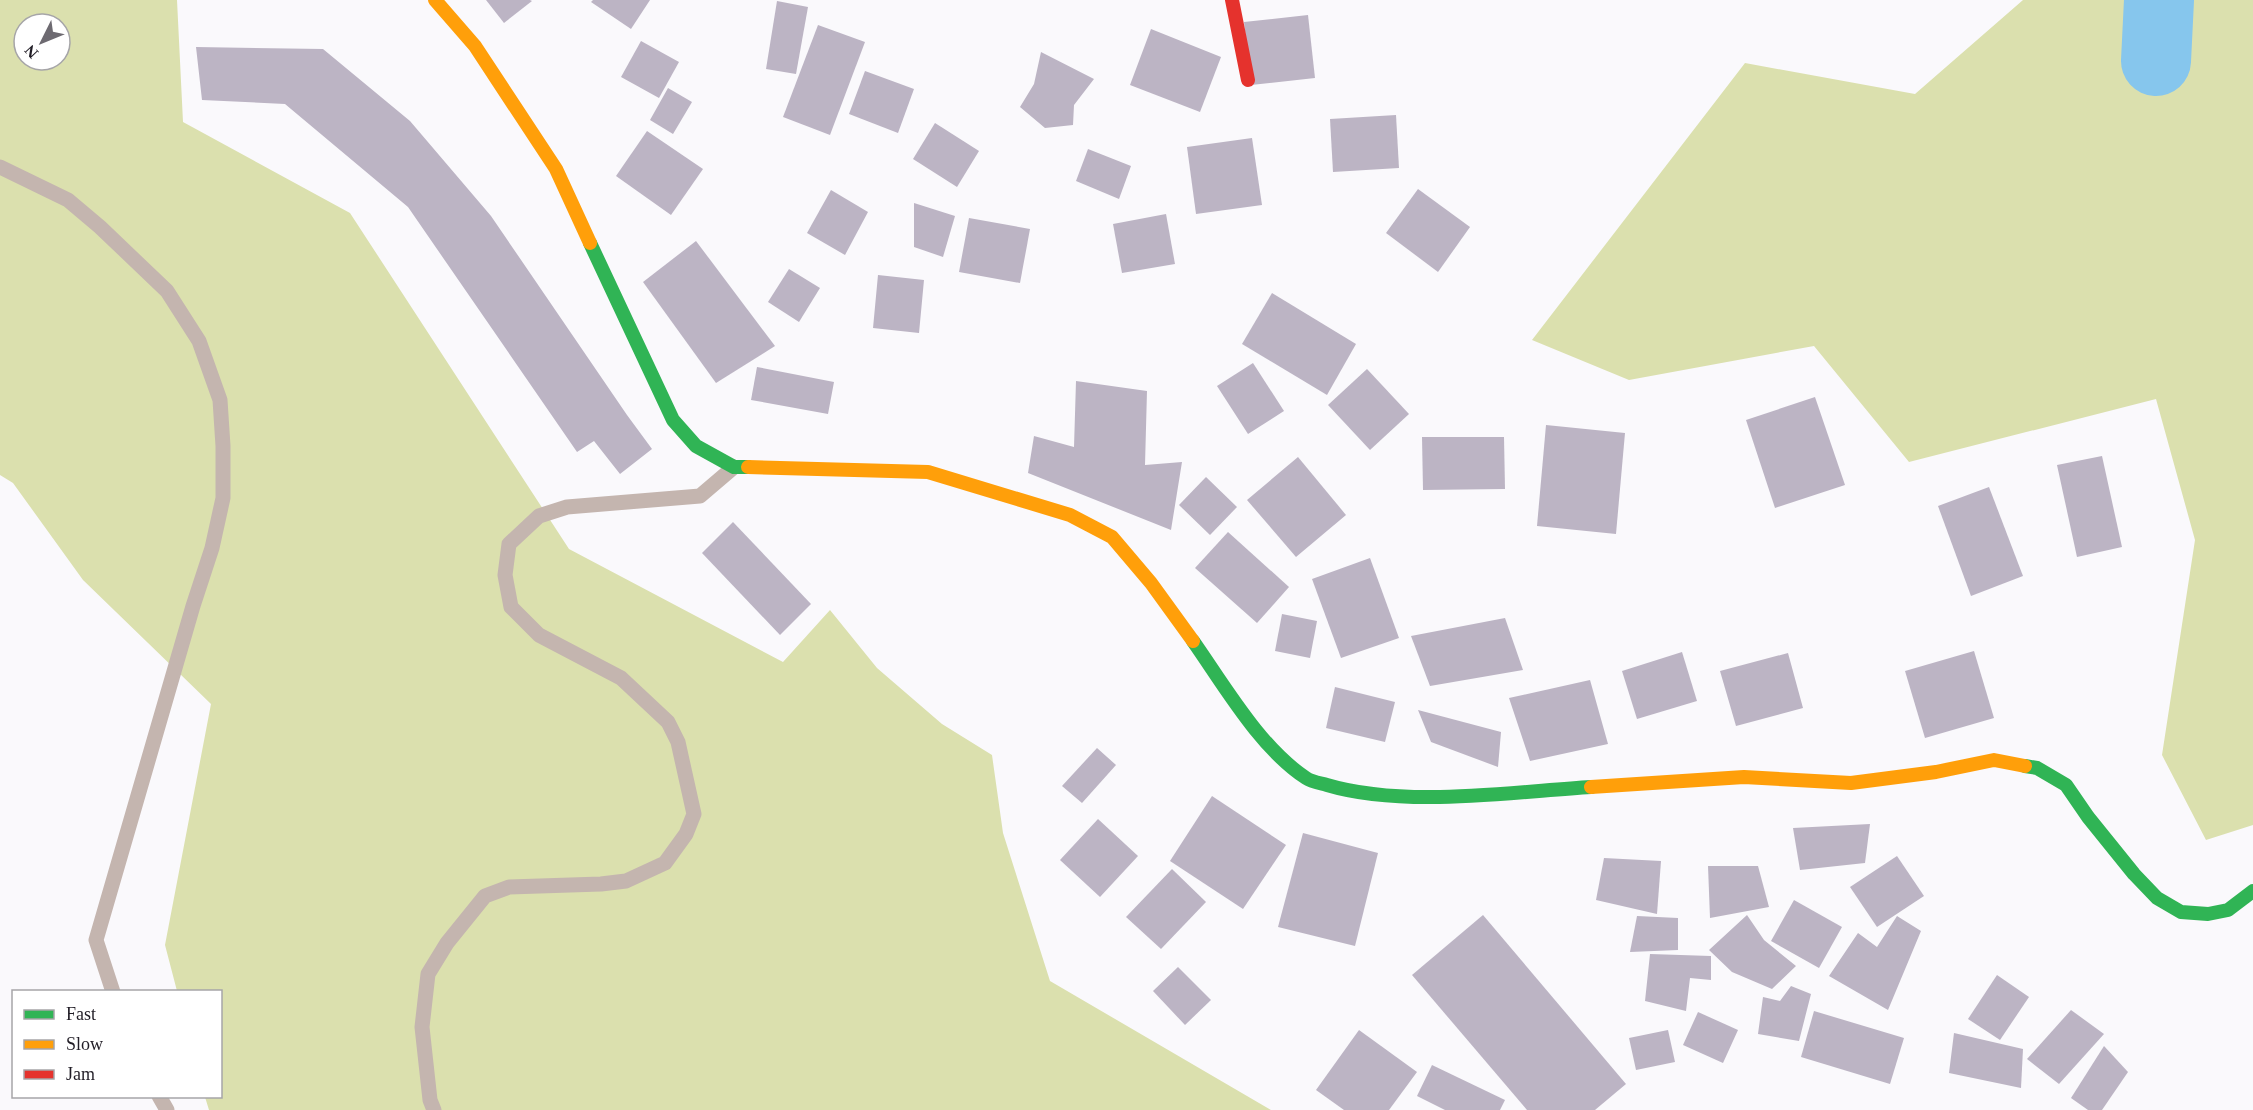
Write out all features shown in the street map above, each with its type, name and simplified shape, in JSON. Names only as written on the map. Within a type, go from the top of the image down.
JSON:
[{"type":"main road","points":[[435,0],[475,46],[556,169],[674,420],[696,446],[735,467],[928,472],[1070,515],[1112,537],[1151,583],[1268,746],[1307,779],[1351,792],[1401,796],[1463,795],[1744,777],[1851,783],[1936,772],[1994,760],[2037,768],[2066,785],[2088,817],[2134,874],[2157,898],[2181,912],[2208,914],[2228,910],[2253,891]]},
{"type":"main road","points":[[1232,0],[1248,80]]},
{"type":"lane","points":[[0,167],[68,200],[100,227],[166,291],[200,341],[220,400],[223,498],[212,548],[96,940],[112,990]]},
{"type":"lane","points":[[434,1110],[430,1100],[422,1027],[428,974],[447,943],[485,896],[509,887],[626,881],[665,863],[686,834],[694,814],[678,742],[668,722],[621,678],[539,635],[511,607],[505,575],[509,544],[539,516],[567,507],[700,496],[735,467]]},
{"type":"green space","points":[[0,0],[177,0],[183,122],[350,213],[569,549],[783,662],[830,610],[877,668],[942,724],[992,755],[1003,833],[1050,981],[1271,1110],[209,1110],[205,1098],[222,1098],[222,990],[177,990],[165,945],[211,704],[83,580],[13,483],[0,475]]},
{"type":"green space","points":[[2023,0],[2253,0],[2253,825],[2206,840],[2162,755],[2195,540],[2156,399],[1909,462],[1814,346],[1629,380],[1532,340],[1745,63],[1915,94]]},
{"type":"building","points":[[486,0],[530,0],[532,1],[504,23]]},
{"type":"building","points":[[593,0],[650,0],[631,29],[591,2]]},
{"type":"building","points":[[777,1],[808,7],[796,74],[766,69]]},
{"type":"building","points":[[1308,15],[1315,78],[1251,85],[1244,22]]},
{"type":"building","points":[[818,25],[865,42],[830,135],[783,117]]},
{"type":"building","points":[[1151,29],[1221,57],[1200,112],[1130,85]]},
{"type":"building","points":[[641,41],[679,62],[659,98],[621,77]]},
{"type":"building","points":[[196,47],[323,49],[410,121],[491,216],[652,449],[620,474],[594,441],[577,452],[408,207],[285,104],[202,100]]},
{"type":"building","points":[[1041,52],[1094,79],[1074,105],[1073,125],[1045,128],[1020,107],[1034,84]]},
{"type":"building","points":[[865,71],[914,89],[898,133],[849,114]]},
{"type":"building","points":[[668,88],[692,102],[673,134],[650,120]]},
{"type":"building","points":[[1396,115],[1399,168],[1333,172],[1330,119]]},
{"type":"building","points":[[935,123],[979,151],[957,187],[913,159]]},
{"type":"building","points":[[647,131],[703,169],[671,215],[616,176]]},
{"type":"building","points":[[1252,138],[1262,205],[1196,214],[1187,147]]},
{"type":"building","points":[[1088,149],[1131,166],[1119,199],[1076,181]]},
{"type":"building","points":[[1418,189],[1470,227],[1438,272],[1386,233]]},
{"type":"building","points":[[831,190],[868,212],[845,255],[807,233]]},
{"type":"building","points":[[914,203],[955,216],[943,257],[914,247]]},
{"type":"building","points":[[1166,214],[1175,264],[1122,273],[1113,224]]},
{"type":"building","points":[[969,218],[1030,229],[1020,283],[959,272]]},
{"type":"building","points":[[696,241],[775,346],[716,383],[643,282]]},
{"type":"building","points":[[789,269],[820,288],[799,322],[768,302]]},
{"type":"building","points":[[878,275],[924,280],[919,333],[873,328]]},
{"type":"building","points":[[1272,293],[1356,344],[1327,395],[1242,344]]},
{"type":"building","points":[[1253,363],[1284,411],[1248,434],[1217,386]]},
{"type":"building","points":[[757,367],[834,382],[828,414],[751,400]]},
{"type":"building","points":[[1367,369],[1409,414],[1370,450],[1328,405]]},
{"type":"building","points":[[1076,381],[1147,391],[1145,465],[1182,462],[1171,530],[1028,473],[1034,436],[1074,447]]},
{"type":"building","points":[[1815,397],[1845,485],[1775,508],[1746,420]]},
{"type":"building","points":[[1546,425],[1625,433],[1616,534],[1537,526]]},
{"type":"building","points":[[1422,437],[1504,437],[1505,489],[1423,490]]},
{"type":"building","points":[[2102,456],[2122,547],[2077,557],[2057,465]]},
{"type":"building","points":[[1298,457],[1346,515],[1296,557],[1247,500]]},
{"type":"building","points":[[1206,477],[1237,507],[1210,535],[1179,505]]},
{"type":"building","points":[[1989,487],[2023,576],[1971,596],[1938,506]]},
{"type":"building","points":[[733,522],[811,604],[780,635],[702,553]]},
{"type":"building","points":[[1228,532],[1289,587],[1257,623],[1195,568]]},
{"type":"building","points":[[1370,558],[1399,638],[1341,658],[1312,579]]},
{"type":"building","points":[[1282,614],[1317,621],[1310,658],[1275,651]]},
{"type":"building","points":[[1505,618],[1523,670],[1430,686],[1411,636]]},
{"type":"building","points":[[1974,651],[1994,718],[1925,738],[1905,671]]},
{"type":"building","points":[[1682,652],[1697,701],[1637,719],[1622,671]]},
{"type":"building","points":[[1788,653],[1803,708],[1736,726],[1720,671]]},
{"type":"building","points":[[1590,680],[1608,744],[1530,761],[1509,698]]},
{"type":"building","points":[[1335,687],[1395,702],[1385,742],[1326,728]]},
{"type":"building","points":[[1418,710],[1501,732],[1498,767],[1431,742]]},
{"type":"building","points":[[1097,748],[1116,765],[1082,803],[1062,786]]},
{"type":"building","points":[[1212,796],[1286,845],[1243,909],[1170,861]]},
{"type":"building","points":[[1098,819],[1138,856],[1100,897],[1060,860]]},
{"type":"building","points":[[1870,824],[1865,863],[1800,870],[1793,828]]},
{"type":"building","points":[[1303,833],[1378,853],[1355,946],[1278,927]]},
{"type":"building","points":[[1897,856],[1924,896],[1877,927],[1850,887]]},
{"type":"building","points":[[1604,858],[1661,861],[1657,914],[1596,900]]},
{"type":"building","points":[[1708,866],[1758,866],[1769,907],[1710,918]]},
{"type":"building","points":[[1172,869],[1206,902],[1161,949],[1126,917]]},
{"type":"building","points":[[1794,900],[1842,927],[1819,968],[1771,941]]},
{"type":"building","points":[[1483,915],[1626,1084],[1595,1110],[1527,1110],[1412,975]]},
{"type":"building","points":[[1747,915],[1764,940],[1796,966],[1772,989],[1732,972],[1709,950]]},
{"type":"building","points":[[1637,916],[1678,918],[1678,950],[1630,952]]},
{"type":"building","points":[[1897,916],[1921,931],[1888,1010],[1829,976],[1858,933],[1877,947]]},
{"type":"building","points":[[1650,954],[1711,956],[1711,980],[1690,978],[1686,1011],[1645,1001]]},
{"type":"building","points":[[1178,967],[1211,1000],[1185,1025],[1153,991]]},
{"type":"building","points":[[1997,975],[2029,997],[2000,1040],[1968,1019]]},
{"type":"building","points":[[1791,986],[1811,994],[1799,1041],[1758,1034],[1763,997],[1780,1001]]},
{"type":"building","points":[[2071,1010],[2104,1034],[2059,1084],[2027,1059]]},
{"type":"building","points":[[1814,1011],[1904,1038],[1890,1084],[1801,1057]]},
{"type":"building","points":[[1698,1012],[1738,1030],[1723,1063],[1683,1045]]},
{"type":"building","points":[[1359,1030],[1417,1072],[1389,1110],[1344,1110],[1316,1090]]},
{"type":"building","points":[[1668,1030],[1675,1062],[1636,1070],[1629,1038]]},
{"type":"building","points":[[1954,1033],[2023,1049],[2021,1088],[1949,1073]]},
{"type":"building","points":[[2104,1046],[2128,1072],[2102,1110],[2088,1110],[2071,1098]]},
{"type":"building","points":[[1432,1065],[1505,1100],[1500,1110],[1445,1110],[1417,1096]]},
{"type":"waterway","points":[[2156,61],[2159,0]]},
{"type":"traffic: fast","points":[[590,243],[673,420],[696,446],[734,467],[748,467]]},
{"type":"traffic: fast","points":[[1193,641],[1258,733],[1289,765],[1311,780],[1357,792],[1423,797],[1493,795],[1591,787]]},
{"type":"traffic: fast","points":[[2025,766],[2037,768],[2066,785],[2088,817],[2134,874],[2157,898],[2181,912],[2208,914],[2228,910],[2253,891]]},
{"type":"traffic: slow","points":[[435,0],[475,46],[556,169],[590,243]]},
{"type":"traffic: slow","points":[[748,467],[928,472],[1070,515],[1112,537],[1151,583],[1193,641]]},
{"type":"traffic: slow","points":[[1591,787],[1744,777],[1851,783],[1936,772],[1994,760],[2025,766]]},
{"type":"traffic: jam","points":[[1232,0],[1248,80]]}]
